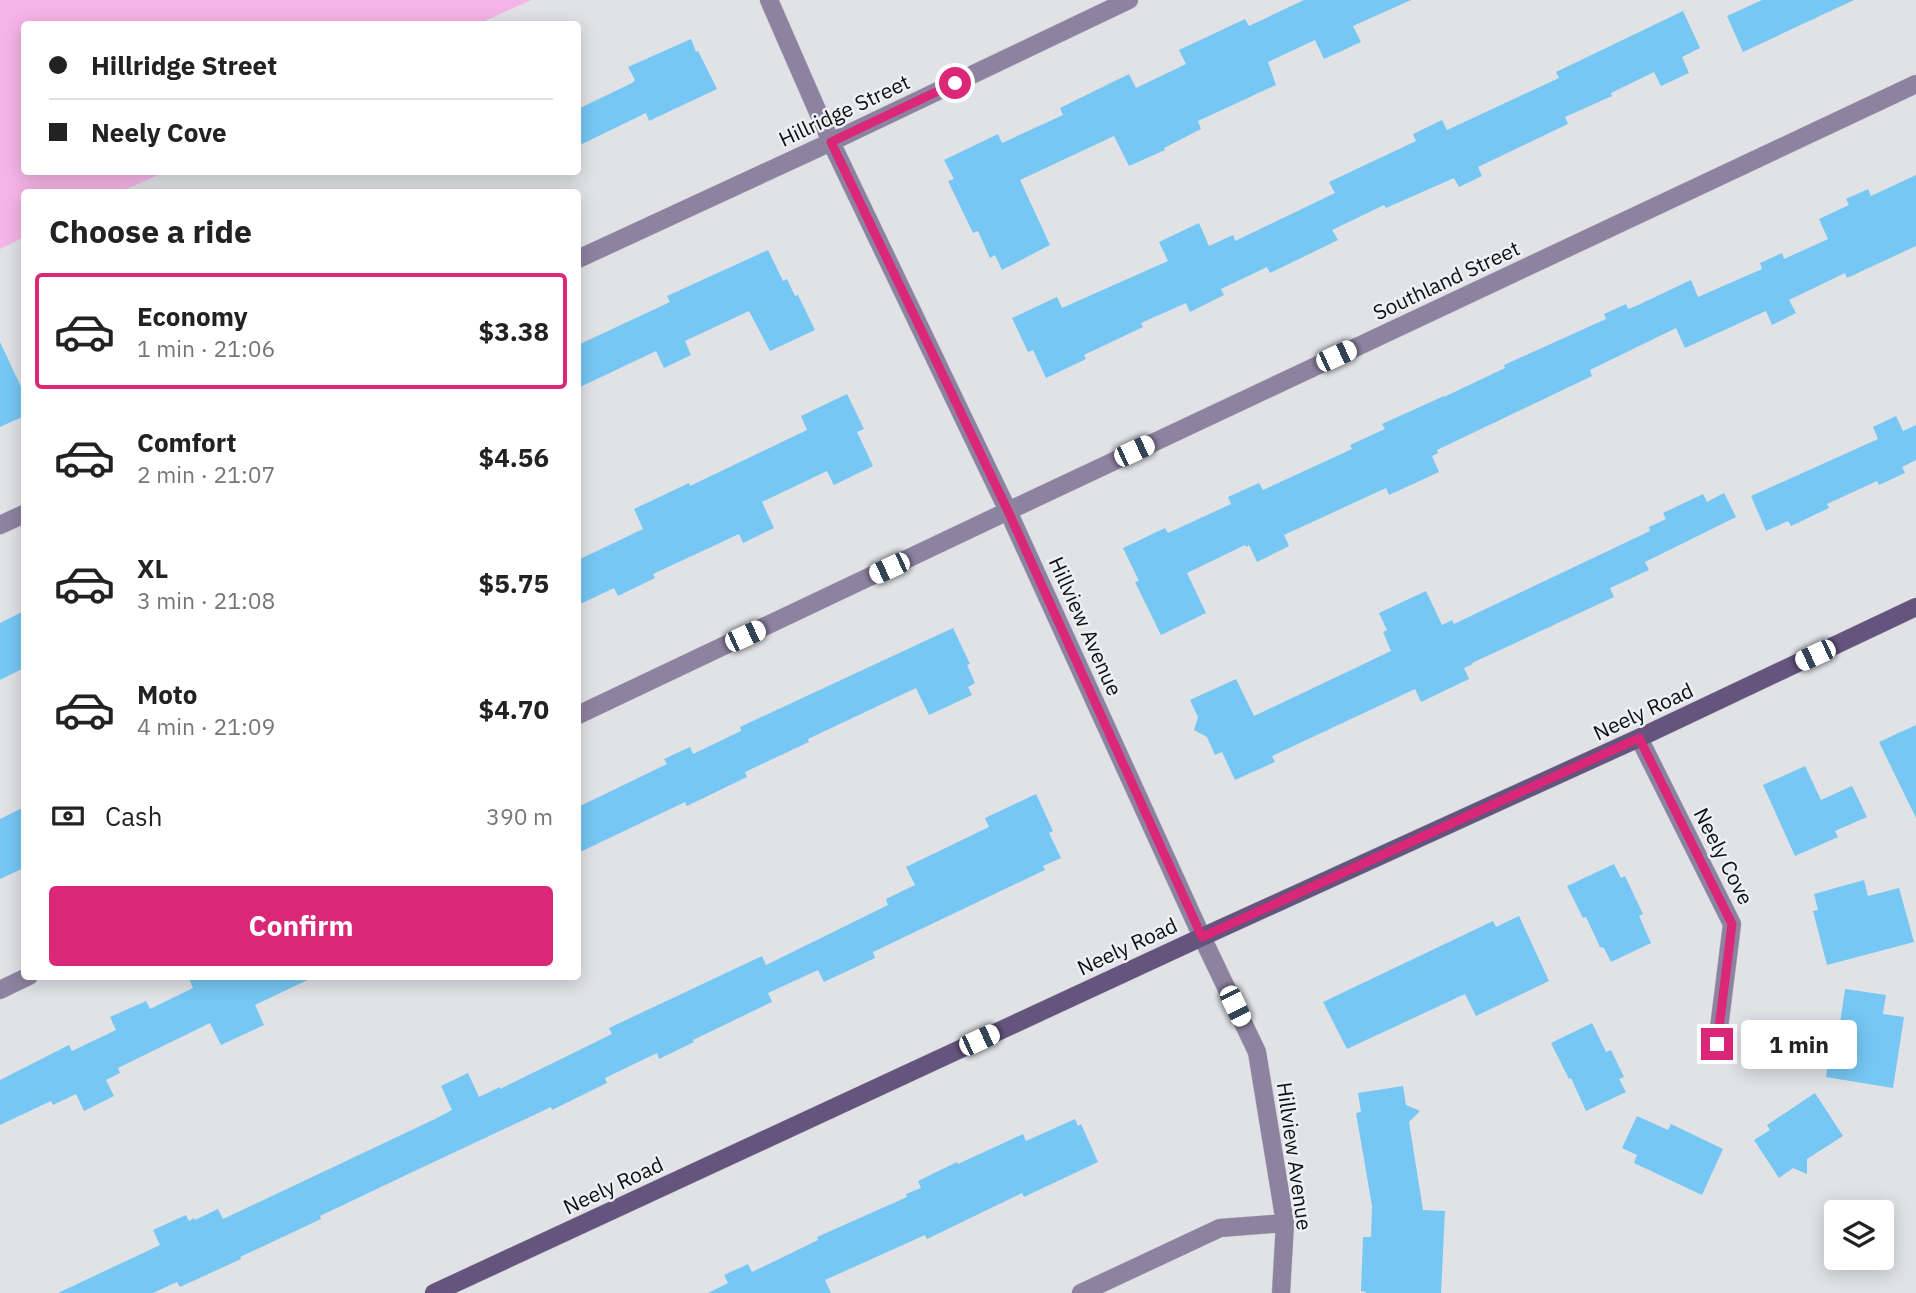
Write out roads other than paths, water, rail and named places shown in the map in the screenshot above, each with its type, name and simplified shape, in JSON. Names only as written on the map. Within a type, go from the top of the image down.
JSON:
[{"type":"street","name":"Hillview Avenue","points":[[769,0],[831,142],[1008,511],[1257,1052],[1284,1223],[1281,1293]]},
{"type":"street","name":"Hillridge Street","points":[[581,258],[1129,0]]},
{"type":"street","name":"Southland Street","points":[[581,714],[1916,84]]},
{"type":"street","points":[[0,525],[21,515]]},
{"type":"street","name":"Neely Road","points":[[435,1293],[1202,937],[1639,738],[1916,607]]},
{"type":"street","name":"Neely Cove","points":[[1639,738],[1732,924],[1717,1044]]},
{"type":"street","points":[[0,990],[21,980]]},
{"type":"street","points":[[1081,1293],[1220,1228],[1284,1223]]}]
